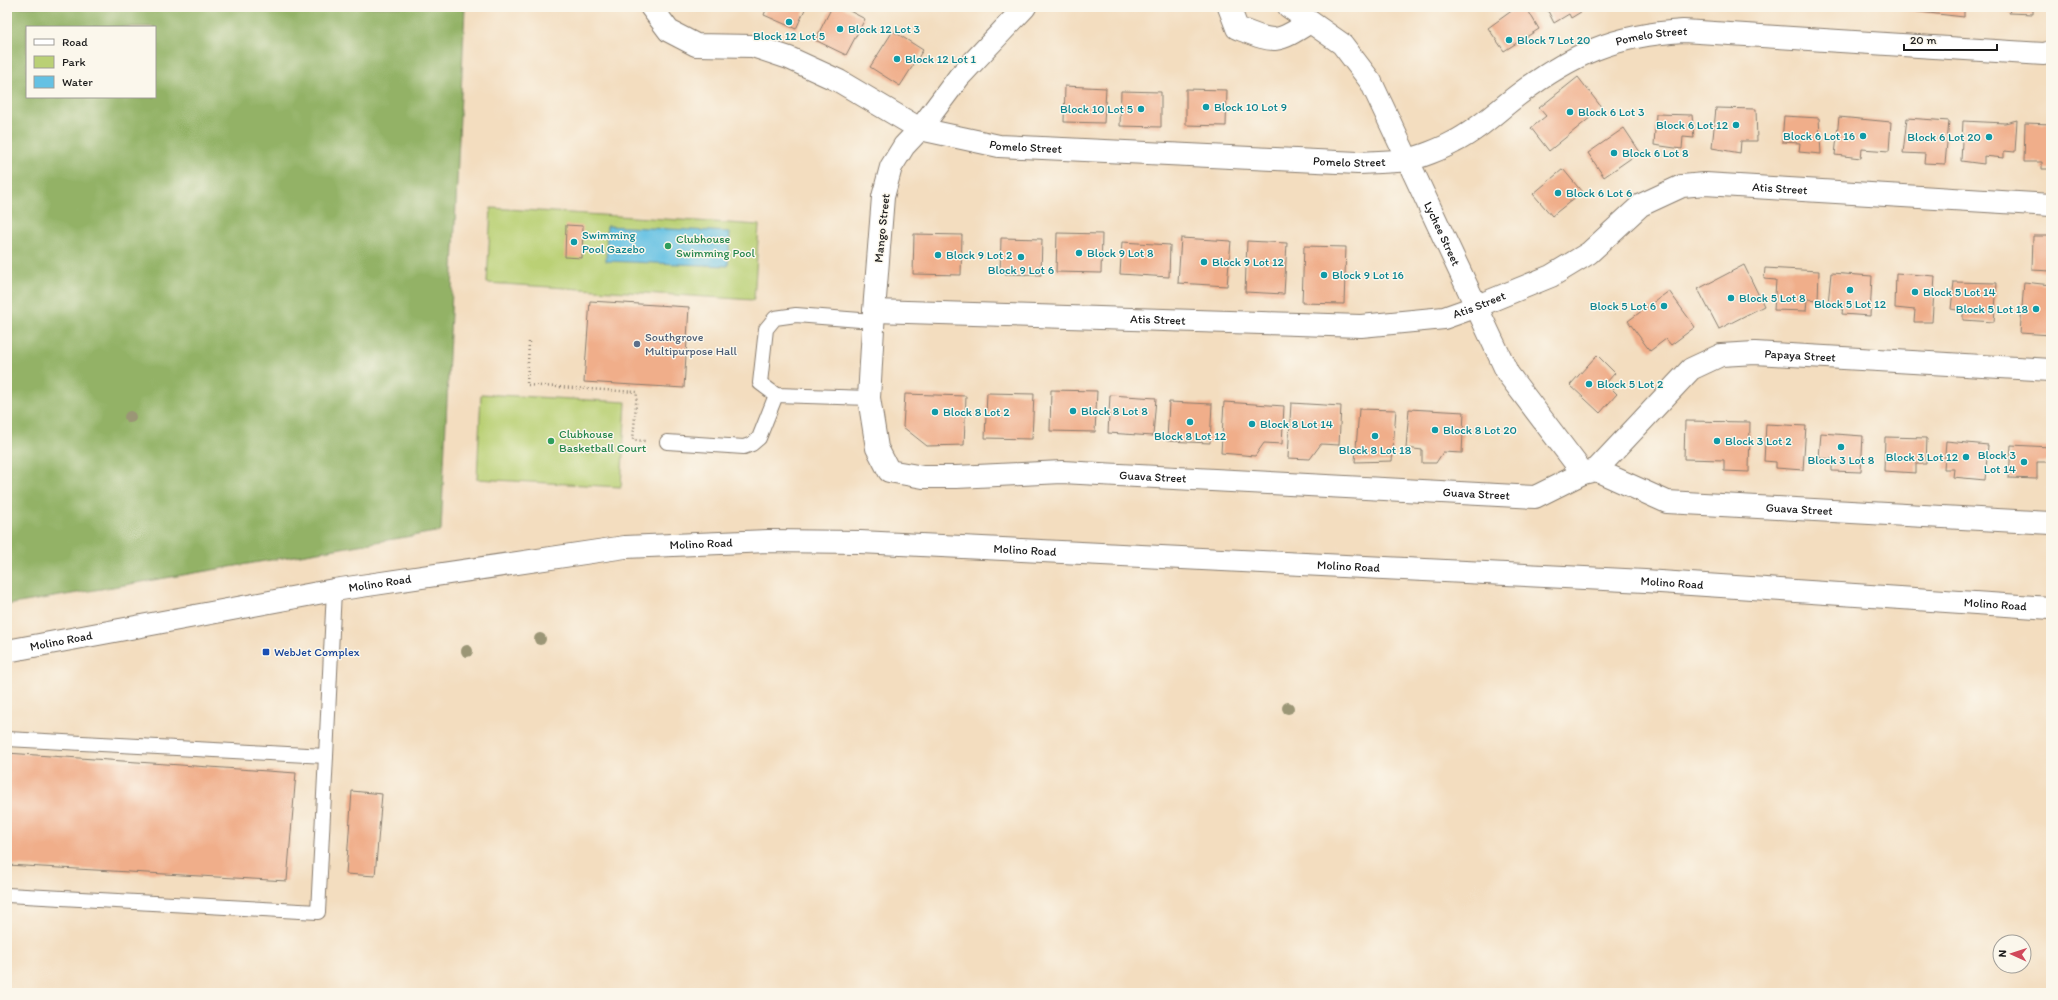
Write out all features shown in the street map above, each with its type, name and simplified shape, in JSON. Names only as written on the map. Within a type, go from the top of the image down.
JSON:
[{"type":"street","name":"Pomelo Street","points":[[650,7],[669,31],[696,45],[754,46],[789,58],[839,81],[920,129],[999,146],[1358,163],[1408,160],[1454,142],[1480,126],[1541,78],[1573,58],[1600,45],[1654,33],[1683,31],[2037,53],[2051,52]]},
{"type":"street","points":[[1229,7],[1237,28],[1266,39],[1284,38],[1310,22]]},
{"type":"street","name":"Lychee Street","points":[[1289,7],[1342,44],[1371,82],[1508,374],[1590,471]]},
{"type":"street","name":"Mango Street","points":[[889,471],[877,448],[869,398],[873,316],[883,197],[889,174],[891,167],[904,146],[920,129],[959,77],[1018,9]]},
{"type":"street","name":"Atis Street","points":[[873,316],[1361,326],[1444,318],[1476,307],[1551,276],[1588,253],[1641,205],[1682,186],[1705,184],[2051,205]]},
{"type":"street","name":"Papaya Street","points":[[1590,471],[1691,369],[1721,355],[1754,353],[2051,370]]},
{"type":"street","name":"Guava Street","points":[[889,471],[923,477],[1062,472],[1535,497],[1590,471],[1666,502],[2051,523]]},
{"type":"street","name":"Molino Road","points":[[7,651],[334,590],[625,547],[768,542],[860,542],[1645,581],[2051,608]]},
{"type":"lane","points":[[869,398],[776,395],[760,383],[766,330],[775,318],[796,316],[873,316]]},
{"type":"lane","points":[[667,442],[744,447],[752,444],[759,438],[776,395]]},
{"type":"lane","points":[[7,896],[318,912],[334,590]]},
{"type":"lane","points":[[7,739],[326,756]]},
{"type":"path","points":[[530,342],[527,384],[636,392],[634,440],[667,442]]},
{"type":"green space","points":[[7,7],[465,7],[441,531],[7,605]]},
{"type":"green space","points":[[491,208],[759,225],[754,300],[487,283]]},
{"type":"green space","name":"Clubhouse Basketball Court","points":[[481,394],[626,402],[621,487],[477,479]]},
{"type":"water","name":"Clubhouse Swimming Pool","points":[[607,226],[730,232],[728,266],[606,261]]},
{"type":"building","name":"Block 12 Lot 5","points":[[767,7],[806,7],[796,29],[764,15]]},
{"type":"building","name":"Block 12 Lot 3","points":[[832,7],[842,7],[865,19],[846,55],[815,40]]},
{"type":"building","name":"Block 7 Lot 20","points":[[1517,7],[1526,7],[1539,29],[1504,51],[1488,28]]},
{"type":"building","points":[[1546,7],[1589,7],[1571,18],[1569,14],[1554,23]]},
{"type":"building","points":[[1902,7],[1964,7],[1964,17],[1902,10]]},
{"type":"building","points":[[2011,7],[2033,7],[2033,14],[2009,13]]},
{"type":"building","name":"Block 12 Lot 1","points":[[893,31],[923,50],[900,86],[870,67]]},
{"type":"building","name":"Block 6 Lot 3","points":[[1578,77],[1602,108],[1549,151],[1531,128],[1546,116],[1539,108]]},
{"type":"building","points":[[1065,86],[1106,88],[1104,123],[1064,122]]},
{"type":"building","name":"Block 10 Lot 9","points":[[1186,89],[1227,90],[1226,126],[1186,125]]},
{"type":"building","name":"Block 10 Lot 5","points":[[1121,91],[1161,92],[1161,127],[1120,126]]},
{"type":"building","name":"Block 6 Lot 12","points":[[1716,108],[1756,109],[1757,141],[1741,141],[1740,153],[1712,148]]},
{"type":"building","points":[[1656,114],[1692,115],[1694,138],[1683,137],[1682,149],[1654,145]]},
{"type":"building","points":[[1784,116],[1819,118],[1821,154],[1799,152],[1800,143],[1782,142]]},
{"type":"building","name":"Block 6 Lot 16","points":[[1839,117],[1891,122],[1889,151],[1862,149],[1861,158],[1835,155]]},
{"type":"building","points":[[1907,118],[1949,121],[1945,164],[1924,163],[1925,154],[1903,153]]},
{"type":"building","name":"Block 6 Lot 20","points":[[2017,120],[2015,152],[2004,151],[2004,158],[1984,156],[1984,164],[1961,161],[1963,121],[2005,123]]},
{"type":"building","points":[[2025,123],[2051,124],[2051,169],[2042,169],[2042,162],[2024,162]]},
{"type":"building","name":"Block 6 Lot 8","points":[[1624,128],[1640,152],[1604,177],[1588,153]]},
{"type":"building","name":"Block 6 Lot 6","points":[[1563,169],[1582,192],[1552,216],[1533,194]]},
{"type":"building","name":"Swimming Pool Gazebo","points":[[566,225],[583,226],[582,258],[565,257]]},
{"type":"building","name":"Block 9 Lot 8","points":[[1057,233],[1102,234],[1101,273],[1056,272]]},
{"type":"building","name":"Block 9 Lot 2","points":[[914,234],[962,235],[961,275],[913,274]]},
{"type":"building","points":[[2033,236],[2051,236],[2051,271],[2032,270]]},
{"type":"building","name":"Block 9 Lot 6","points":[[1001,238],[1042,239],[1041,275],[1000,274]]},
{"type":"building","name":"Block 9 Lot 12","points":[[1181,238],[1231,241],[1227,286],[1178,283]]},
{"type":"building","points":[[1247,241],[1287,243],[1284,294],[1245,292]]},
{"type":"building","points":[[1122,242],[1170,245],[1169,277],[1120,274]]},
{"type":"building","name":"Block 9 Lot 16","points":[[1304,246],[1346,247],[1344,304],[1302,303]]},
{"type":"building","name":"Block 5 Lot 8","points":[[1744,265],[1764,306],[1719,329],[1698,289]]},
{"type":"building","points":[[1765,268],[1819,271],[1818,300],[1807,299],[1806,311],[1774,310],[1776,280],[1764,279]]},
{"type":"building","name":"Block 5 Lot 12","points":[[1831,273],[1872,276],[1870,316],[1842,314],[1843,305],[1828,304]]},
{"type":"building","name":"Block 5 Lot 14","points":[[1896,273],[1935,276],[1932,322],[1914,322],[1915,310],[1895,308]]},
{"type":"building","points":[[1954,282],[1997,283],[1994,322],[1963,320],[1963,311],[1951,309]]},
{"type":"building","name":"Block 5 Lot 18","points":[[2024,282],[2051,285],[2051,335],[2020,333]]},
{"type":"building","name":"Block 5 Lot 6","points":[[1669,291],[1695,327],[1671,345],[1666,339],[1650,351],[1628,321]]},
{"type":"building","name":"Southgrove Multipurpose Hall","points":[[590,301],[689,307],[684,388],[584,382]]},
{"type":"building","name":"Block 5 Lot 2","points":[[1597,355],[1615,373],[1606,383],[1617,394],[1600,413],[1570,385]]},
{"type":"building","name":"Block 8 Lot 8","points":[[1051,390],[1097,391],[1095,432],[1050,431]]},
{"type":"building","points":[[987,393],[1034,394],[1032,439],[985,438]]},
{"type":"building","name":"Block 8 Lot 2","points":[[905,394],[966,396],[964,445],[927,446],[903,427]]},
{"type":"building","points":[[1110,395],[1156,398],[1153,436],[1108,433]]},
{"type":"building","name":"Block 8 Lot 12","points":[[1169,402],[1212,404],[1210,443],[1167,441]]},
{"type":"building","name":"Block 8 Lot 14","points":[[1224,402],[1284,406],[1282,444],[1264,443],[1255,456],[1221,453]]},
{"type":"building","points":[[1291,403],[1341,406],[1339,445],[1321,444],[1310,459],[1288,458]]},
{"type":"building","name":"Block 8 Lot 18","points":[[1359,409],[1396,410],[1392,461],[1355,462]]},
{"type":"building","name":"Block 8 Lot 20","points":[[1409,409],[1464,412],[1462,453],[1443,452],[1436,463],[1422,463],[1422,450],[1406,448]]},
{"type":"building","name":"Block 3 Lot 2","points":[[1685,421],[1750,422],[1749,472],[1724,471],[1724,460],[1684,459]]},
{"type":"building","points":[[1766,424],[1806,426],[1803,470],[1776,468],[1776,462],[1764,461]]},
{"type":"building","name":"Block 3 Lot 8","points":[[1821,433],[1863,436],[1861,472],[1832,471],[1832,459],[1819,458]]},
{"type":"building","points":[[1885,437],[1927,438],[1926,464],[1916,464],[1916,473],[1884,471]]},
{"type":"building","name":"Block 3 Lot 12","points":[[1946,441],[1988,445],[1985,480],[1953,477],[1954,469],[1944,469]]},
{"type":"building","name":"Block 3 Lot 14","points":[[2011,445],[2051,447],[2051,462],[2037,462],[2037,479],[2009,478]]},
{"type":"building","points":[[7,753],[296,773],[287,881],[7,865]]},
{"type":"building","points":[[352,791],[382,794],[375,876],[346,874]]},
{"type":"place","name":"Block 12 Lot 5","points":[[789,22]]},
{"type":"place","name":"Block 12 Lot 3","points":[[840,29]]},
{"type":"place","name":"Block 7 Lot 20","points":[[1509,40]]},
{"type":"place","name":"Block 12 Lot 1","points":[[897,59]]},
{"type":"place","name":"Block 10 Lot 9","points":[[1206,107]]},
{"type":"place","name":"Block 10 Lot 5","points":[[1141,109]]},
{"type":"place","name":"Block 6 Lot 3","points":[[1570,112]]},
{"type":"place","name":"Block 6 Lot 12","points":[[1736,125]]},
{"type":"place","name":"Block 6 Lot 16","points":[[1863,136]]},
{"type":"place","name":"Block 6 Lot 20","points":[[1989,137]]},
{"type":"place","name":"Block 6 Lot 8","points":[[1614,153]]},
{"type":"place","name":"Block 6 Lot 6","points":[[1558,193]]},
{"type":"place","name":"Swimming Pool Gazebo","points":[[574,242]]},
{"type":"place","name":"Clubhouse Swimming Pool","points":[[668,246]]},
{"type":"place","name":"Block 9 Lot 8","points":[[1079,253]]},
{"type":"place","name":"Block 9 Lot 2","points":[[938,255]]},
{"type":"place","name":"Block 9 Lot 6","points":[[1021,257]]},
{"type":"place","name":"Block 9 Lot 12","points":[[1204,262]]},
{"type":"place","name":"Block 9 Lot 16","points":[[1324,275]]},
{"type":"place","name":"Block 5 Lot 12","points":[[1850,290]]},
{"type":"place","name":"Block 5 Lot 14","points":[[1915,292]]},
{"type":"place","name":"Block 5 Lot 8","points":[[1731,298]]},
{"type":"place","name":"Block 5 Lot 6","points":[[1664,306]]},
{"type":"place","name":"Block 5 Lot 18","points":[[2036,309]]},
{"type":"place","name":"Southgrove Multipurpose Hall","points":[[637,344]]},
{"type":"place","name":"Block 5 Lot 2","points":[[1589,384]]},
{"type":"place","name":"Block 8 Lot 8","points":[[1073,411]]},
{"type":"place","name":"Block 8 Lot 2","points":[[935,412]]},
{"type":"place","name":"Block 8 Lot 12","points":[[1190,422]]},
{"type":"place","name":"Block 8 Lot 14","points":[[1252,424]]},
{"type":"place","name":"Block 8 Lot 20","points":[[1435,430]]},
{"type":"place","name":"Block 8 Lot 18","points":[[1375,436]]},
{"type":"place","name":"Clubhouse Basketball Court","points":[[551,441]]},
{"type":"place","name":"Block 3 Lot 2","points":[[1717,441]]},
{"type":"place","name":"Block 3 Lot 8","points":[[1841,447]]},
{"type":"place","name":"Block 3 Lot 12","points":[[1966,457]]},
{"type":"place","name":"Block 3 Lot 14","points":[[2024,462]]},
{"type":"place","name":"WebJet Complex","points":[[266,652]]}]
